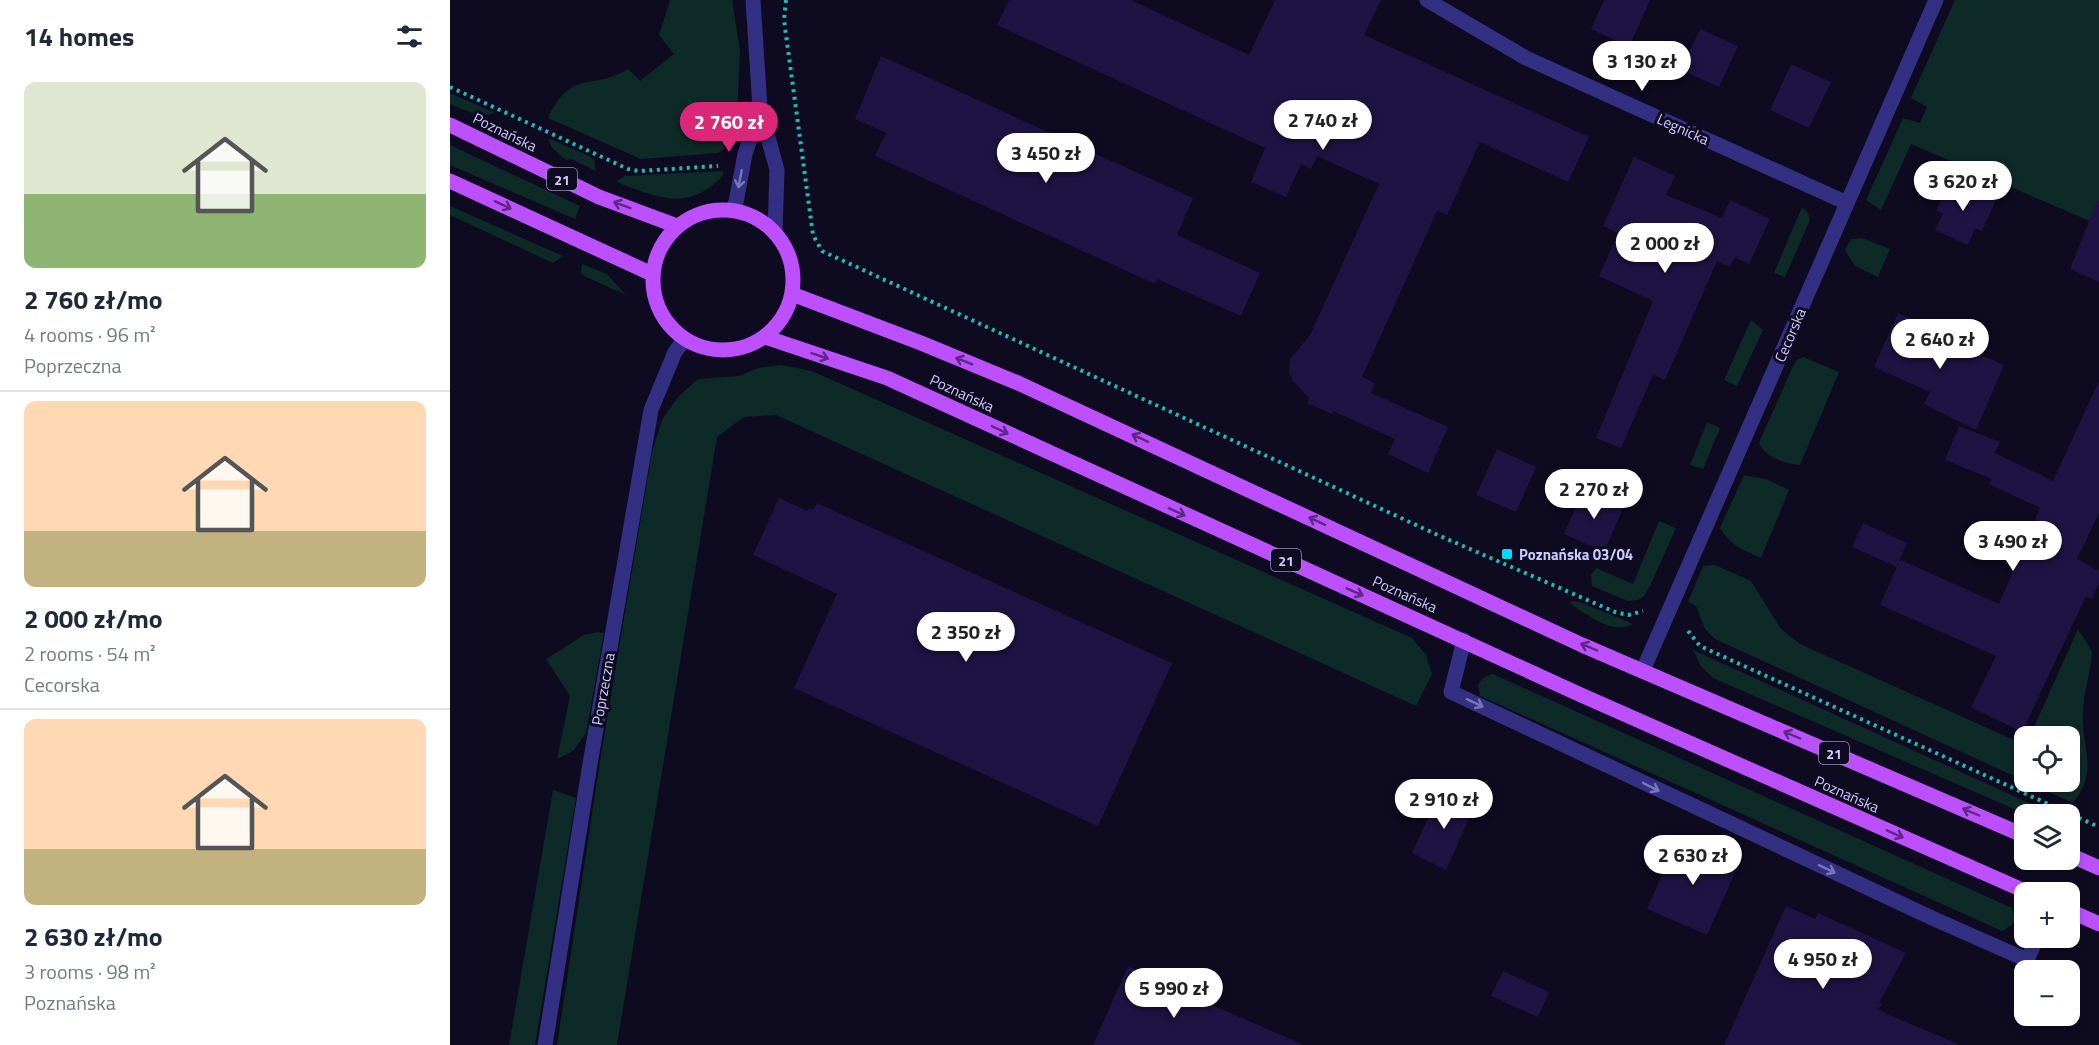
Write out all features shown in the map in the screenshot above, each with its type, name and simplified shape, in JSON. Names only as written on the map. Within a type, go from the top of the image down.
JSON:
[{"type":"main road","name":"Poznańska","points":[[450,125],[599,196],[677,226]]},
{"type":"main road","points":[[450,181],[652,274]]},
{"type":"main road","points":[[713,210],[732,210],[756,218],[775,233],[787,251],[793,272],[792,294],[783,318],[765,337],[746,347],[725,351],[704,349],[684,340],[666,323],[655,299],[652,274],[660,248],[677,226],[694,215],[713,210]]},
{"type":"main road","name":"Poznańska","points":[[792,294],[1018,383],[1572,640],[2014,831]]},
{"type":"main road","name":"Poznańska","points":[[765,337],[887,378],[1581,695],[2014,887]]},
{"type":"main road","points":[[2080,859],[2099,868]]},
{"type":"main road","points":[[2080,915],[2099,924]]},
{"type":"street","points":[[753,0],[760,108],[777,170],[775,233]]},
{"type":"street","name":"Legnicka","points":[[1427,0],[1526,58],[1847,203]]},
{"type":"street","name":"Cecorska","points":[[1643,670],[1936,0]]},
{"type":"street","points":[[732,210],[736,202],[745,154],[760,108]]},
{"type":"street","name":"Poprzeczna","points":[[545,1045],[590,764],[651,410],[675,352],[684,340]]},
{"type":"street","points":[[1464,640],[1451,692],[1584,753],[1662,793],[2027,960],[2032,948]]},
{"type":"path","points":[[786,0],[784,20],[813,235],[822,251],[1459,544],[1615,612],[1628,615],[1649,611]]},
{"type":"path","points":[[450,87],[628,169],[639,171],[720,166]]},
{"type":"path","points":[[1685,629],[1700,646],[2099,827]]},
{"type":"green space","points":[[670,0],[732,0],[740,51],[736,137],[733,142],[725,143],[724,149],[718,153],[641,159],[548,118],[565,92],[574,86],[604,79],[628,69],[640,81],[674,54],[659,35]]},
{"type":"green space","points":[[1955,0],[2099,0],[2099,225],[1911,144],[1881,210],[1866,200],[1903,118],[1920,123],[1927,107],[1911,98]]},
{"type":"green space","points":[[450,93],[495,113],[477,114],[450,104]]},
{"type":"green space","points":[[548,138],[589,156],[594,160],[596,171],[571,159],[566,160],[552,148]]},
{"type":"green space","points":[[450,145],[580,206],[575,219],[450,165]]},
{"type":"green space","points":[[722,171],[724,174],[714,184],[694,196],[684,198],[673,199],[650,194],[616,181],[625,176]]},
{"type":"green space","points":[[450,206],[563,256],[553,263],[450,215]]},
{"type":"green space","points":[[1802,207],[1808,213],[1810,220],[1785,277],[1774,273]]},
{"type":"green space","points":[[1862,238],[1890,249],[1878,277],[1855,266],[1845,250],[1851,239]]},
{"type":"green space","points":[[582,264],[607,274],[626,295],[584,276],[581,273]]},
{"type":"green space","points":[[1751,320],[1763,330],[1737,386],[1724,380]]},
{"type":"green space","points":[[1803,357],[1839,372],[1800,465],[1776,459],[1759,443],[1793,366]]},
{"type":"green space","points":[[781,365],[812,371],[1412,638],[1426,655],[1432,674],[1416,706],[776,415],[744,417],[717,437],[617,1045],[557,1045],[601,755],[652,452],[662,420],[678,397],[698,379],[739,376],[758,368]]},
{"type":"green space","points":[[1707,422],[1720,428],[1703,469],[1690,465]]},
{"type":"green space","points":[[1744,475],[1766,479],[1789,490],[1761,558],[1732,543],[1720,528]]},
{"type":"green space","points":[[1659,521],[1676,528],[1644,596],[1638,600],[1628,601],[1592,586],[1591,575],[1596,568],[1633,584]]},
{"type":"green space","points":[[1715,565],[1751,581],[1781,629],[1800,644],[2014,740],[2014,776],[1715,639],[1705,629],[1696,606],[1688,602],[1703,566]]},
{"type":"green space","points":[[1573,601],[1633,624],[1625,627],[1608,626],[1569,603]]},
{"type":"green space","points":[[2078,629],[2092,651],[2083,715],[2087,770],[2081,791],[2073,803],[2048,792],[2080,792],[2080,726],[2034,726]]},
{"type":"green space","points":[[604,633],[586,733],[573,751],[557,759],[570,696],[546,659],[584,635]]},
{"type":"green space","points":[[1693,650],[2031,804],[2014,804],[2014,809],[1713,678],[1701,666]]},
{"type":"green space","points":[[1493,674],[2012,908],[2014,920],[2012,925],[2002,931],[1480,696],[1478,685],[1484,677]]},
{"type":"green space","points":[[553,790],[576,798],[535,1045],[509,1045]]},
{"type":"building","points":[[1009,0],[1131,0],[1249,55],[1275,0],[1381,0],[1364,35],[1589,137],[1568,182],[1480,142],[1447,215],[1437,211],[1362,377],[1375,383],[1371,393],[1448,427],[1428,473],[1388,454],[1395,439],[1333,411],[1332,414],[1307,403],[1309,398],[1293,381],[1289,372],[1290,359],[1310,335],[1379,184],[1317,156],[1311,169],[1301,164],[1286,197],[1251,182],[1265,148],[997,25]]},
{"type":"building","points":[[1604,0],[1650,0],[1629,47],[1591,29]]},
{"type":"building","points":[[1700,29],[1738,46],[1719,87],[1681,70]]},
{"type":"building","points":[[881,56],[1193,198],[1177,235],[1260,273],[1241,316],[1157,279],[1155,284],[875,156],[886,133],[855,119]]},
{"type":"building","points":[[1791,64],[1831,82],[1809,128],[1770,110]]},
{"type":"building","points":[[1634,157],[1675,176],[1666,195],[1722,218],[1730,200],[1770,219],[1749,264],[1735,257],[1730,267],[1717,261],[1665,380],[1653,375],[1621,448],[1596,438],[1653,301],[1599,276],[1618,233],[1603,226]]},
{"type":"building","points":[[1949,180],[1996,200],[1982,231],[1975,228],[1968,245],[1935,230],[1943,213],[1936,211]]},
{"type":"building","points":[[2097,201],[2099,201],[2099,282],[2070,269]]},
{"type":"building","points":[[1898,313],[1954,338],[1952,342],[2004,365],[1976,430],[1924,404],[1930,392],[1874,367]]},
{"type":"building","points":[[2099,381],[2099,513],[2077,559],[2099,571],[2099,583],[2092,599],[2086,596],[2025,726],[2014,726],[2014,728],[1971,707],[1996,656],[1880,605],[1897,567],[1852,547],[1863,523],[1907,543],[1897,566],[1901,560],[1999,604],[2040,508],[1989,484],[1992,479],[1945,460],[1959,426],[2000,442],[1995,453],[2053,481]]},
{"type":"building","points":[[1497,449],[1536,467],[1516,512],[1476,495]]},
{"type":"building","points":[[1584,488],[1624,506],[1604,552],[1564,534]]},
{"type":"building","points":[[779,498],[807,511],[809,508],[813,510],[817,503],[1172,663],[1098,826],[794,688],[837,594],[753,555]]},
{"type":"building","points":[[1441,790],[1475,805],[1446,870],[1412,853]]},
{"type":"building","points":[[1679,837],[1739,864],[1707,935],[1647,909]]},
{"type":"building","points":[[1786,906],[1815,919],[1818,913],[1906,953],[1879,1003],[1882,1004],[1878,1010],[1960,1045],[1724,1045]]},
{"type":"building","points":[[1128,966],[1212,1005],[1304,1045],[1093,1045]]},
{"type":"building","points":[[1503,971],[1549,992],[1538,1017],[1491,996]]},
{"type":"place","name":"Poznańska 03/04","points":[[1507,554]]}]
